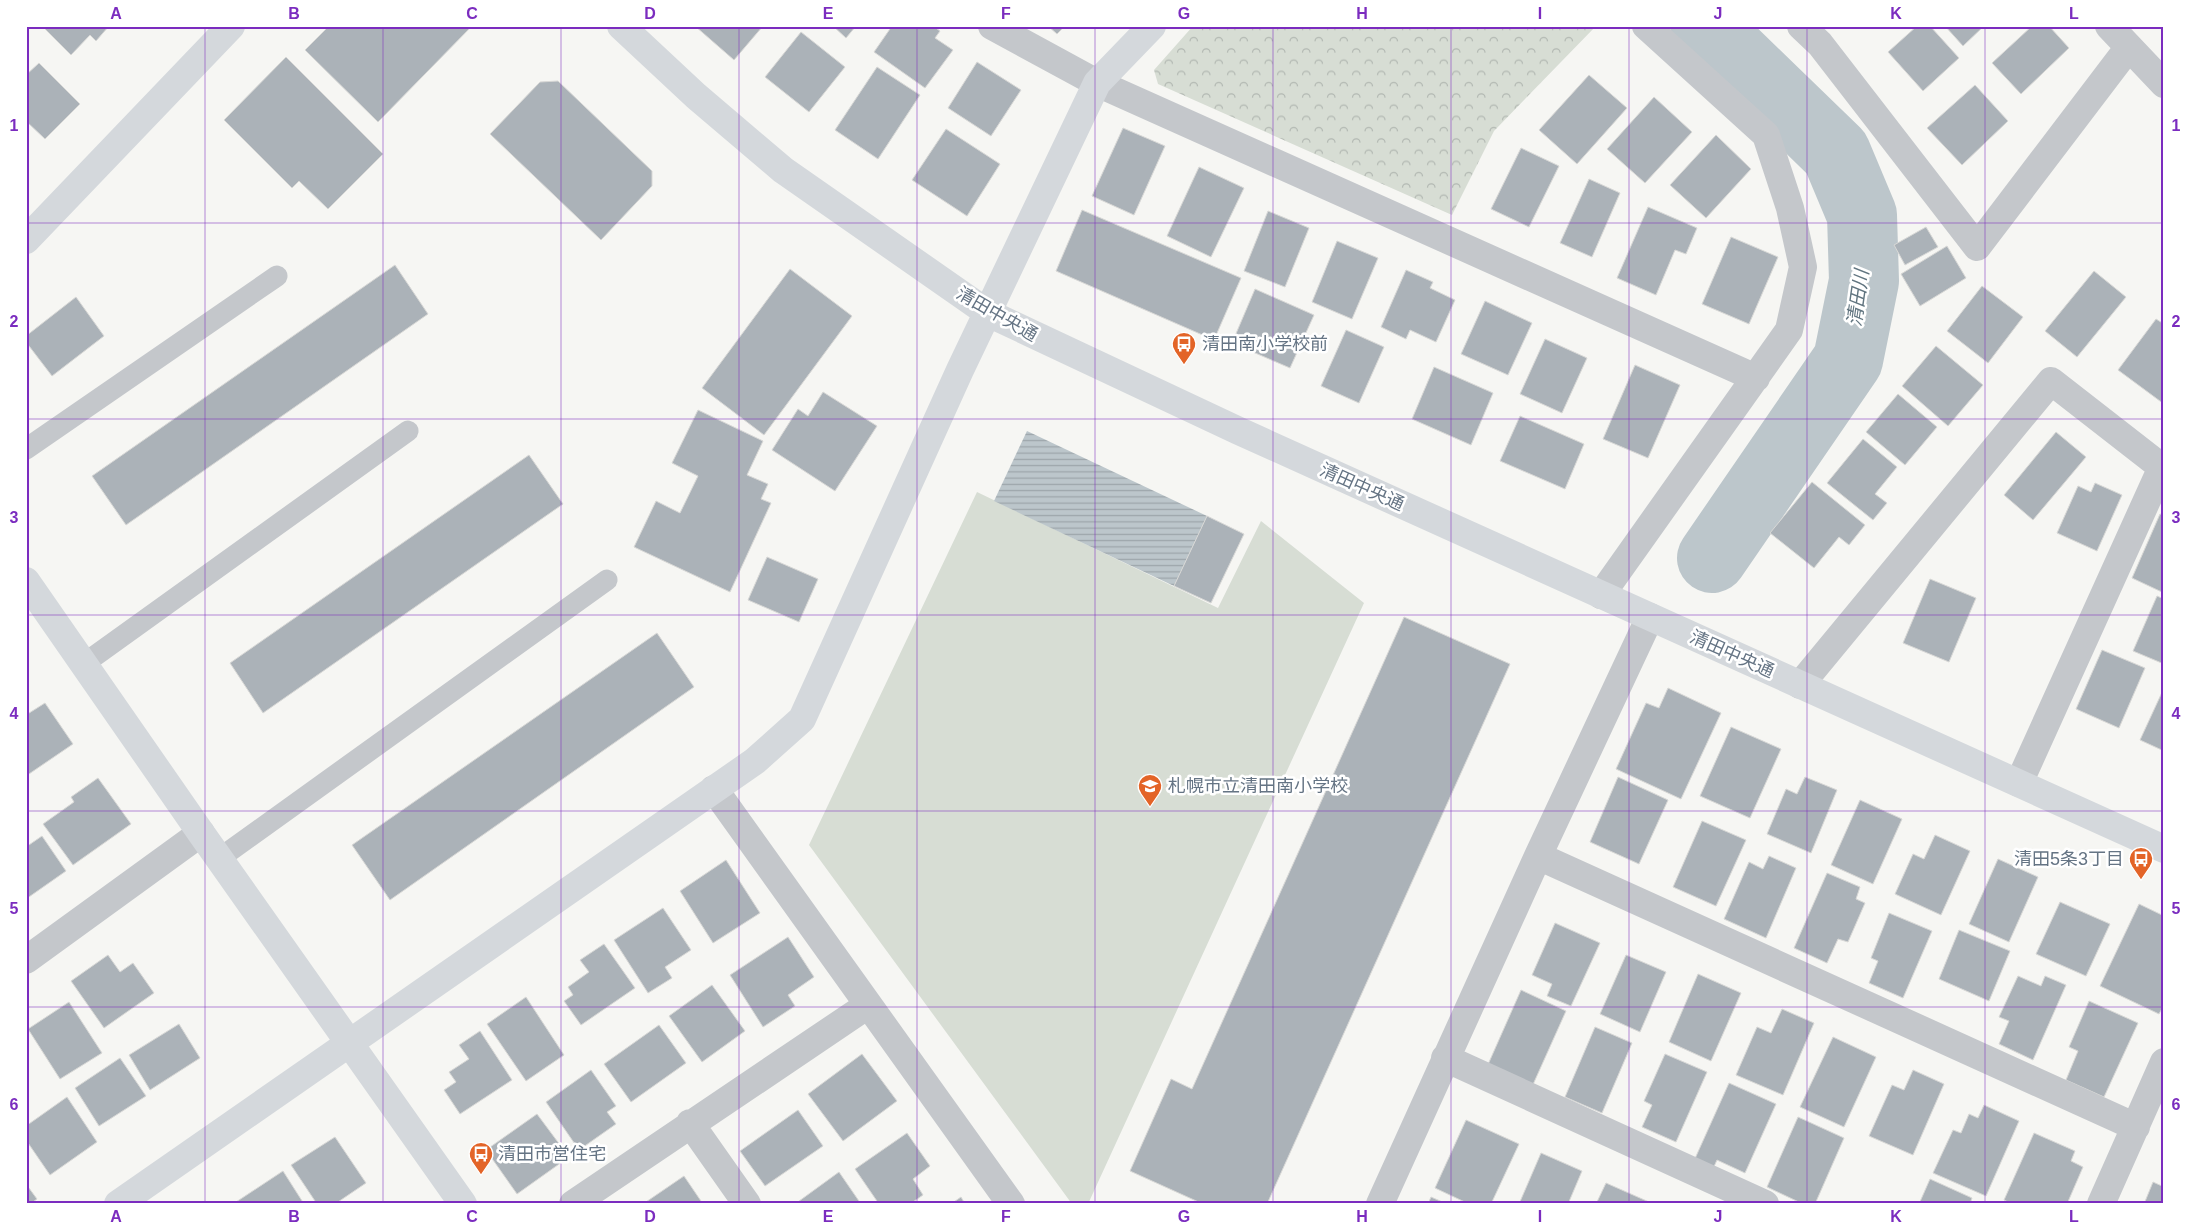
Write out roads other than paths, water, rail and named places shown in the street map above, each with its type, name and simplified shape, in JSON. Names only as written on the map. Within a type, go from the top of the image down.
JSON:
[{"type":"street","name":"清田中央通","points":[[621,26],[696,96],[783,170],[988,313],[1239,431],[2164,849]]},
{"type":"street","points":[[992,26],[1097,83],[1756,378]]},
{"type":"street","points":[[118,1204],[755,761],[802,718],[960,370],[1097,83],[1152,26]]},
{"type":"street","points":[[1601,594],[1789,330],[1803,267],[1790,208],[1766,134],[1646,26]]},
{"type":"street","points":[[1801,26],[1820,44],[1977,247],[2128,47]]},
{"type":"street","points":[[2109,26],[2164,84]]},
{"type":"street","points":[[26,240],[229,27]]},
{"type":"street","points":[[1800,685],[2051,381],[2163,468],[2019,783]]},
{"type":"street","points":[[26,581],[463,1204]]},
{"type":"street","points":[[1380,1204],[1445,1058],[1650,617]]},
{"type":"street","points":[[714,789],[1011,1204]]},
{"type":"street","points":[[26,960],[201,833]]},
{"type":"street","points":[[1538,856],[2136,1126]]},
{"type":"street","points":[[574,1204],[690,1123],[868,1004]]},
{"type":"street","points":[[1445,1058],[1765,1204]]},
{"type":"street","points":[[2100,1204],[2164,1062]]},
{"type":"street","points":[[690,1123],[748,1204]]},
{"type":"lane","points":[[26,449],[277,276]]},
{"type":"lane","points":[[85,663],[408,431]]},
{"type":"lane","points":[[220,858],[607,580]]},
{"type":"waterway","name":"清田川","points":[[1705,26],[1836,153],[1862,215],[1864,281],[1848,360],[1712,558]]},
{"type":"place","name":"清田南小学校前","points":[[1184,365]]},
{"type":"place","name":"札幌市立清田南小学校","points":[[1150,807]]},
{"type":"place","name":"清田5条3丁目","points":[[2141,880]]},
{"type":"place","name":"清田市営住宅","points":[[481,1175]]}]
